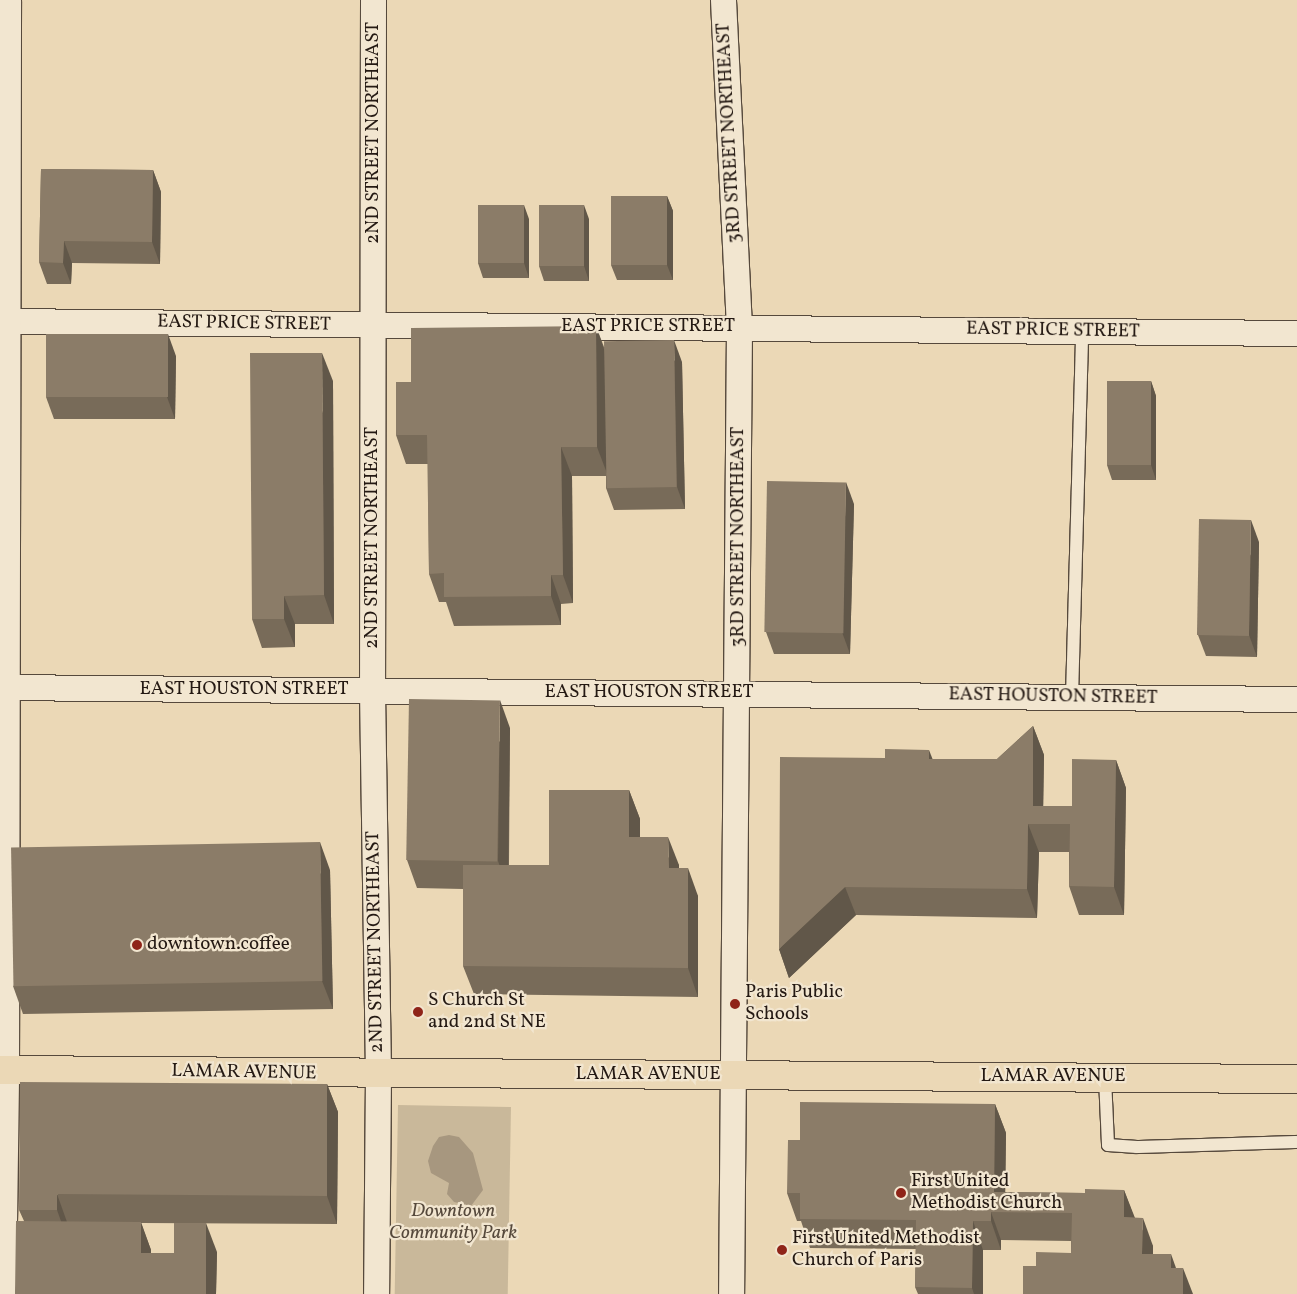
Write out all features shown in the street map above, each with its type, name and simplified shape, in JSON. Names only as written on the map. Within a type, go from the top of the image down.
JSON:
[{"type":"main road","name":"LAMAR AVENUE","points":[[3,1070],[378,1075],[732,1075],[1297,1079]]},
{"type":"street","points":[[3,1294],[2,688],[8,0]]},
{"type":"street","name":"2ND STREET NORTHEAST","points":[[373,0],[375,325],[372,691],[378,1075],[376,1294]]},
{"type":"street","name":"3RD STREET NORTHEAST","points":[[723,0],[739,328],[738,694],[732,1075],[731,1294]]},
{"type":"street","name":"EAST PRICE STREET","points":[[4,321],[1297,333]]},
{"type":"street","name":"EAST HOUSTON STREET","points":[[2,688],[1297,699]]},
{"type":"lane","points":[[1072,697],[1082,331]]},
{"type":"lane","points":[[1106,1078],[1108,1145],[1137,1147],[1297,1142]]},
{"type":"green space","name":"Downtown Community Park","points":[[398,1105],[511,1107],[508,1294],[395,1294]]},
{"type":"shaded area","points":[[449,1135],[459,1137],[473,1153],[483,1190],[471,1206],[454,1202],[447,1194],[449,1183],[431,1173],[428,1161],[433,1146],[439,1137]]},
{"type":"building","points":[[41,169],[153,170],[152,242],[64,241],[63,263],[39,262]]},
{"type":"building","points":[[611,196],[667,196],[667,265],[611,265]]},
{"type":"building","points":[[478,205],[524,205],[524,263],[478,263]]},
{"type":"building","points":[[539,205],[584,205],[584,266],[539,266]]},
{"type":"building","points":[[596,326],[597,447],[561,447],[563,575],[551,575],[551,596],[444,597],[444,573],[429,574],[427,435],[396,435],[396,382],[411,382],[411,328]]},
{"type":"building","points":[[46,334],[168,334],[168,397],[46,397]]},
{"type":"building","points":[[674,340],[677,487],[607,488],[604,341]]},
{"type":"building","points":[[250,353],[322,353],[324,595],[284,596],[284,619],[252,619]]},
{"type":"building","points":[[1107,381],[1151,381],[1151,465],[1107,465]]},
{"type":"building","points":[[767,481],[846,482],[843,633],[764,632]]},
{"type":"building","points":[[1199,519],[1251,520],[1249,636],[1197,635]]},
{"type":"building","points":[[409,699],[500,701],[497,862],[406,860]]},
{"type":"building","points":[[1033,726],[1033,806],[1072,806],[1072,759],[1116,760],[1114,887],[1069,886],[1070,824],[1028,824],[1027,889],[845,887],[779,949],[780,757],[885,758],[885,749],[929,750],[929,759],[997,759]]},
{"type":"building","points":[[549,790],[629,790],[629,837],[668,837],[669,868],[688,868],[688,968],[463,966],[463,865],[549,865]]},
{"type":"building","points":[[320,842],[322,981],[13,986],[11,847]]},
{"type":"building","points":[[20,1082],[327,1084],[327,1196],[57,1194],[57,1210],[19,1210]]},
{"type":"building","name":"First United Methodist Church","points":[[800,1102],[995,1104],[994,1192],[1085,1193],[1085,1189],[1124,1190],[1124,1217],[1143,1218],[1142,1254],[1171,1254],[1171,1268],[1183,1268],[1183,1294],[1023,1294],[1023,1266],[1036,1266],[1036,1252],[1071,1253],[1072,1213],[991,1212],[991,1221],[973,1221],[972,1288],[915,1287],[916,1220],[800,1219],[800,1193],[787,1193],[788,1140],[800,1140]]},
{"type":"building","points":[[16,1221],[141,1222],[141,1253],[174,1253],[174,1223],[206,1223],[206,1294],[15,1294]]},
{"type":"place","name":"downtown.coffee","points":[[137,945]]},
{"type":"place","name":"Paris Public Schools","points":[[735,1004]]},
{"type":"place","name":"S Church St and 2nd St NE","points":[[418,1012]]},
{"type":"place","name":"First United Methodist Church","points":[[901,1193]]},
{"type":"place","name":"First United Methodist Church of Paris","points":[[782,1250]]}]
